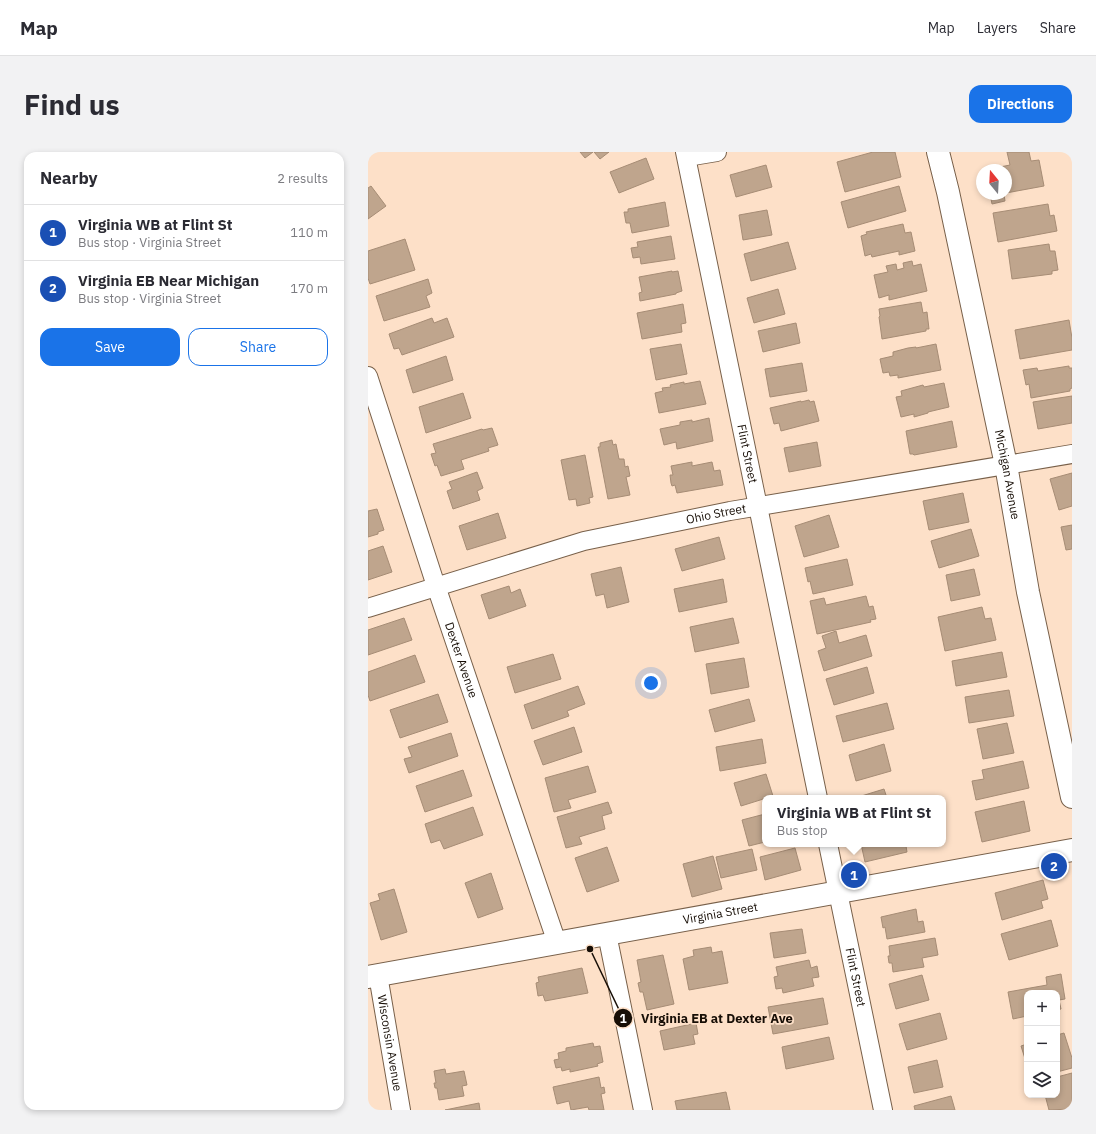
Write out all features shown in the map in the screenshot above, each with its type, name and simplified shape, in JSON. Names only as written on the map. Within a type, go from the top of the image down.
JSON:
[{"type":"street","points":[[686,154],[717,152]]},
{"type":"street","name":"Michigan Avenue","points":[[938,152],[948,192],[1006,465],[1028,592],[1072,797]]},
{"type":"street","name":"Flint Street","points":[[686,154],[817,795]]},
{"type":"street","name":"Dexter Avenue","points":[[368,376],[436,586],[558,943]]},
{"type":"street","name":"Ohio Street","points":[[368,608],[584,540],[759,506],[1072,454]]},
{"type":"street","name":"Flint Street","points":[[829,847],[883,1110]]},
{"type":"street","name":"Virginia Street","points":[[373,976],[1072,850]]},
{"type":"street","points":[[607,934],[643,1110]]},
{"type":"street","name":"Wisconsin Avenue","points":[[373,976],[402,1110]]},
{"type":"building","points":[[580,152],[593,152],[585,158]]},
{"type":"building","points":[[594,152],[609,152],[600,159]]},
{"type":"building","points":[[873,152],[895,152],[901,177],[845,192],[837,162]]},
{"type":"building","points":[[1007,152],[1029,152],[1031,161],[1039,160],[1044,186],[1012,192],[1012,164],[1010,164]]},
{"type":"building","points":[[646,158],[654,179],[619,193],[610,172]]},
{"type":"building","points":[[766,165],[772,187],[736,197],[730,175]]},
{"type":"building","points":[[371,186],[386,206],[368,219],[368,188]]},
{"type":"building","points":[[899,186],[906,211],[848,228],[841,202]]},
{"type":"building","points":[[991,200],[1005,200],[1005,201],[992,204]]},
{"type":"building","points":[[665,202],[669,226],[632,233],[630,223],[626,223],[624,212],[628,212],[628,209]]},
{"type":"building","points":[[1048,204],[1050,216],[1054,215],[1057,231],[998,242],[993,213]]},
{"type":"building","points":[[767,210],[772,235],[743,240],[739,215]]},
{"type":"building","points":[[903,224],[905,233],[911,232],[915,251],[899,255],[899,251],[872,257],[871,254],[865,256],[861,236],[867,234],[866,232]]},
{"type":"building","points":[[671,236],[675,259],[641,264],[640,257],[633,258],[631,248],[638,247],[637,242]]},
{"type":"building","points":[[405,239],[415,270],[370,284],[368,278],[368,251]]},
{"type":"building","points":[[788,242],[796,269],[751,281],[744,254]]},
{"type":"building","points":[[1049,244],[1050,251],[1055,251],[1058,270],[1052,271],[1052,274],[1012,279],[1008,250]]},
{"type":"building","points":[[912,261],[913,266],[921,264],[927,291],[889,300],[889,295],[879,298],[874,275],[888,272],[886,266],[896,264],[897,270],[904,268],[903,263]]},
{"type":"building","points":[[678,271],[682,291],[676,294],[640,301],[639,293],[642,292],[639,277]]},
{"type":"building","points":[[428,279],[432,293],[426,296],[430,307],[384,321],[376,296]]},
{"type":"building","points":[[778,289],[785,314],[754,323],[747,298]]},
{"type":"building","points":[[921,302],[923,313],[927,312],[929,329],[926,329],[926,331],[882,339],[879,309]]},
{"type":"building","points":[[683,304],[686,323],[681,324],[682,332],[642,339],[637,313]]},
{"type":"building","points":[[432,318],[434,323],[447,318],[454,337],[402,355],[399,348],[394,349],[389,334]]},
{"type":"building","points":[[1069,320],[1072,350],[1020,359],[1015,330]]},
{"type":"building","points":[[796,323],[800,343],[763,352],[758,331]]},
{"type":"building","points":[[681,344],[687,374],[656,380],[650,349]]},
{"type":"building","points":[[936,344],[941,370],[898,378],[898,375],[890,376],[889,372],[883,373],[880,359],[893,356],[893,352]]},
{"type":"building","points":[[446,356],[453,380],[413,393],[406,370]]},
{"type":"building","points":[[802,363],[807,391],[770,397],[765,369]]},
{"type":"building","points":[[1069,366],[1069,368],[1072,368],[1072,388],[1070,391],[1031,398],[1029,384],[1026,385],[1023,370],[1037,368],[1038,371]]},
{"type":"building","points":[[700,381],[706,404],[659,413],[655,393],[663,391],[662,388],[671,387],[670,385]]},
{"type":"building","points":[[944,383],[949,407],[914,417],[914,414],[901,417],[896,397],[902,396],[901,391],[923,385],[924,387]]},
{"type":"building","points":[[463,393],[471,418],[426,433],[419,407]]},
{"type":"building","points":[[1072,396],[1072,423],[1038,429],[1033,402]]},
{"type":"building","points":[[809,400],[810,402],[814,401],[819,421],[781,431],[779,423],[774,424],[770,408]]},
{"type":"building","points":[[709,418],[713,441],[677,449],[676,442],[664,445],[660,429],[680,425],[680,422],[692,420],[692,422]]},
{"type":"building","points":[[952,421],[957,447],[914,455],[910,454],[906,431]]},
{"type":"building","points":[[492,428],[498,445],[488,448],[489,451],[461,460],[464,469],[441,476],[437,465],[435,466],[431,454],[436,453],[433,444],[482,429]]},
{"type":"building","points":[[612,440],[613,445],[616,444],[619,459],[624,459],[625,467],[628,466],[630,476],[626,477],[630,495],[608,499],[598,447],[600,447],[600,443]]},
{"type":"building","points":[[817,442],[821,466],[789,472],[784,448]]},
{"type":"building","points":[[585,455],[593,497],[589,498],[590,503],[577,506],[576,499],[569,500],[561,460]]},
{"type":"building","points":[[692,462],[692,466],[712,462],[714,471],[720,470],[723,485],[677,493],[675,485],[672,486],[671,483],[670,475],[673,475],[671,466]]},
{"type":"building","points":[[477,472],[483,488],[477,491],[480,500],[453,509],[447,491],[452,489],[449,482]]},
{"type":"building","points":[[1072,473],[1072,506],[1059,510],[1050,479]]},
{"type":"building","points":[[963,493],[969,522],[929,530],[923,501]]},
{"type":"building","points":[[377,509],[384,530],[378,532],[378,534],[368,537],[368,511]]},
{"type":"building","points":[[498,513],[506,538],[467,550],[459,526]]},
{"type":"building","points":[[829,515],[839,547],[804,557],[795,526]]},
{"type":"building","points":[[1072,525],[1072,549],[1066,550],[1061,527]]},
{"type":"building","points":[[971,529],[979,556],[939,568],[931,541]]},
{"type":"building","points":[[719,537],[725,559],[682,571],[675,549]]},
{"type":"building","points":[[383,546],[392,572],[368,580],[368,551]]},
{"type":"building","points":[[847,559],[853,585],[813,594],[810,581],[808,582],[805,568]]},
{"type":"building","points":[[621,567],[629,602],[607,608],[604,594],[596,596],[591,574]]},
{"type":"building","points":[[974,569],[980,595],[951,601],[946,575]]},
{"type":"building","points":[[723,579],[727,602],[679,612],[674,589]]},
{"type":"building","points":[[509,586],[511,593],[520,589],[526,606],[489,619],[481,595]]},
{"type":"building","points":[[866,596],[869,607],[873,606],[876,619],[870,620],[871,622],[817,634],[810,601],[824,598],[826,605]]},
{"type":"building","points":[[982,607],[985,619],[991,618],[996,640],[945,651],[938,617]]},
{"type":"building","points":[[404,618],[412,640],[368,655],[368,630]]},
{"type":"building","points":[[733,618],[739,643],[695,652],[690,627]]},
{"type":"building","points":[[836,631],[839,643],[866,635],[872,656],[824,671],[818,651],[826,648],[822,636]]},
{"type":"building","points":[[1002,652],[1007,677],[956,686],[952,661]]},
{"type":"building","points":[[553,654],[561,679],[515,693],[507,667]]},
{"type":"building","points":[[415,655],[425,682],[370,701],[368,695],[368,672]]},
{"type":"building","points":[[744,658],[749,687],[711,694],[706,664]]},
{"type":"building","points":[[867,667],[874,693],[834,705],[826,679]]},
{"type":"building","points":[[578,686],[585,704],[567,711],[569,716],[532,729],[524,705]]},
{"type":"building","points":[[1009,690],[1014,716],[969,723],[965,697]]},
{"type":"building","points":[[438,694],[448,722],[400,738],[390,710]]},
{"type":"building","points":[[749,699],[755,721],[715,732],[709,710]]},
{"type":"building","points":[[887,703],[894,729],[843,742],[836,716]]},
{"type":"building","points":[[1007,723],[1014,753],[983,759],[977,729]]},
{"type":"building","points":[[574,727],[582,752],[543,765],[534,741]]},
{"type":"building","points":[[451,733],[458,756],[409,773],[404,759],[412,757],[408,747]]},
{"type":"building","points":[[762,739],[766,763],[720,771],[716,747]]},
{"type":"building","points":[[884,744],[891,771],[856,781],[849,755]]},
{"type":"building","points":[[1023,761],[1029,788],[976,800],[972,781],[984,779],[982,770]]},
{"type":"building","points":[[588,766],[596,792],[568,800],[571,808],[554,812],[545,778]]},
{"type":"building","points":[[463,770],[472,796],[425,812],[416,786]]},
{"type":"building","points":[[766,774],[773,795],[762,795],[762,799],[741,806],[734,783]]},
{"type":"building","points":[[884,789],[886,795],[865,795]]},
{"type":"building","points":[[1024,801],[1030,831],[982,842],[975,812]]},
{"type":"building","points":[[608,802],[612,813],[602,816],[605,829],[579,837],[582,844],[566,848],[557,817]]},
{"type":"building","points":[[473,807],[483,835],[444,849],[440,840],[431,843],[425,824]]},
{"type":"building","points":[[762,815],[762,843],[749,846],[742,820]]},
{"type":"building","points":[[607,847],[619,881],[587,892],[575,858]]},
{"type":"building","points":[[862,847],[906,847],[907,852],[865,862]]},
{"type":"building","points":[[795,848],[801,870],[765,880],[760,857]]},
{"type":"building","points":[[752,849],[757,870],[721,878],[716,857]]},
{"type":"building","points":[[713,856],[722,889],[692,897],[683,864]]},
{"type":"building","points":[[491,873],[503,909],[478,918],[465,883]]},
{"type":"building","points":[[1043,880],[1048,899],[1041,901],[1043,908],[1002,920],[995,893]]},
{"type":"building","points":[[394,889],[407,932],[381,940],[370,903],[380,900],[378,894]]},
{"type":"building","points":[[916,909],[918,922],[923,921],[925,932],[887,939],[885,927],[883,928],[881,917]]},
{"type":"building","points":[[1051,920],[1058,946],[1009,960],[1001,934]]},
{"type":"building","points":[[802,929],[806,953],[774,958],[770,933]]},
{"type":"building","points":[[935,938],[938,955],[922,958],[924,967],[893,972],[892,963],[889,963],[889,946]]},
{"type":"building","points":[[711,947],[712,953],[722,951],[728,983],[689,990],[683,959],[694,956],[693,950]]},
{"type":"building","points":[[663,955],[674,1004],[647,1010],[643,992],[640,992],[638,983],[641,982],[637,960]]},
{"type":"building","points":[[809,960],[811,968],[817,966],[819,977],[812,978],[814,986],[783,993],[782,988],[776,989],[774,977],[778,976],[776,967]]},
{"type":"building","points":[[582,968],[588,993],[545,1001],[543,995],[538,996],[536,983],[539,982],[538,977]]},
{"type":"building","points":[[1061,974],[1065,999],[1060,1000],[1060,990],[1024,990],[1024,1017],[1013,1019],[1008,992],[1047,985],[1046,977]]},
{"type":"building","points":[[922,975],[929,1000],[896,1009],[889,984]]},
{"type":"building","points":[[823,998],[828,1024],[773,1034],[768,1007]]},
{"type":"building","points":[[940,1013],[947,1039],[907,1050],[899,1024]]},
{"type":"building","points":[[696,1023],[698,1034],[693,1035],[695,1044],[664,1050],[660,1031]]},
{"type":"building","points":[[1064,1033],[1072,1058],[1072,1068],[1060,1071],[1060,1062],[1060,1034]]},
{"type":"building","points":[[829,1037],[834,1059],[786,1069],[782,1047]]},
{"type":"building","points":[[593,1043],[594,1047],[600,1046],[603,1062],[597,1064],[598,1066],[570,1072],[570,1069],[562,1071],[561,1067],[556,1068],[554,1060],[559,1059],[558,1053],[566,1051],[566,1048]]},
{"type":"building","points":[[1024,1045],[1024,1056],[1021,1046]]},
{"type":"building","points":[[937,1060],[943,1087],[914,1093],[908,1067]]},
{"type":"building","points":[[445,1069],[446,1074],[464,1071],[467,1085],[462,1086],[464,1096],[439,1100],[437,1088],[435,1088],[434,1083],[436,1083],[434,1071]]},
{"type":"building","points":[[1072,1073],[1072,1109],[1049,1110],[1046,1098],[1060,1098],[1060,1076]]},
{"type":"building","points":[[599,1077],[601,1088],[604,1087],[605,1093],[601,1094],[604,1110],[589,1110],[588,1107],[571,1110],[569,1101],[557,1104],[553,1087]]},
{"type":"building","points":[[726,1092],[730,1110],[677,1110],[675,1101]]},
{"type":"building","points":[[951,1096],[955,1110],[915,1110],[914,1106]]},
{"type":"building","points":[[479,1103],[480,1110],[445,1110]]},
{"type":"place","name":"Virginia EB Near Michigan","points":[[1054,866]]},
{"type":"place","name":"Virginia WB at Flint St","points":[[854,875]]},
{"type":"place","name":"Virginia EB at Dexter Ave","points":[[590,949]]}]
